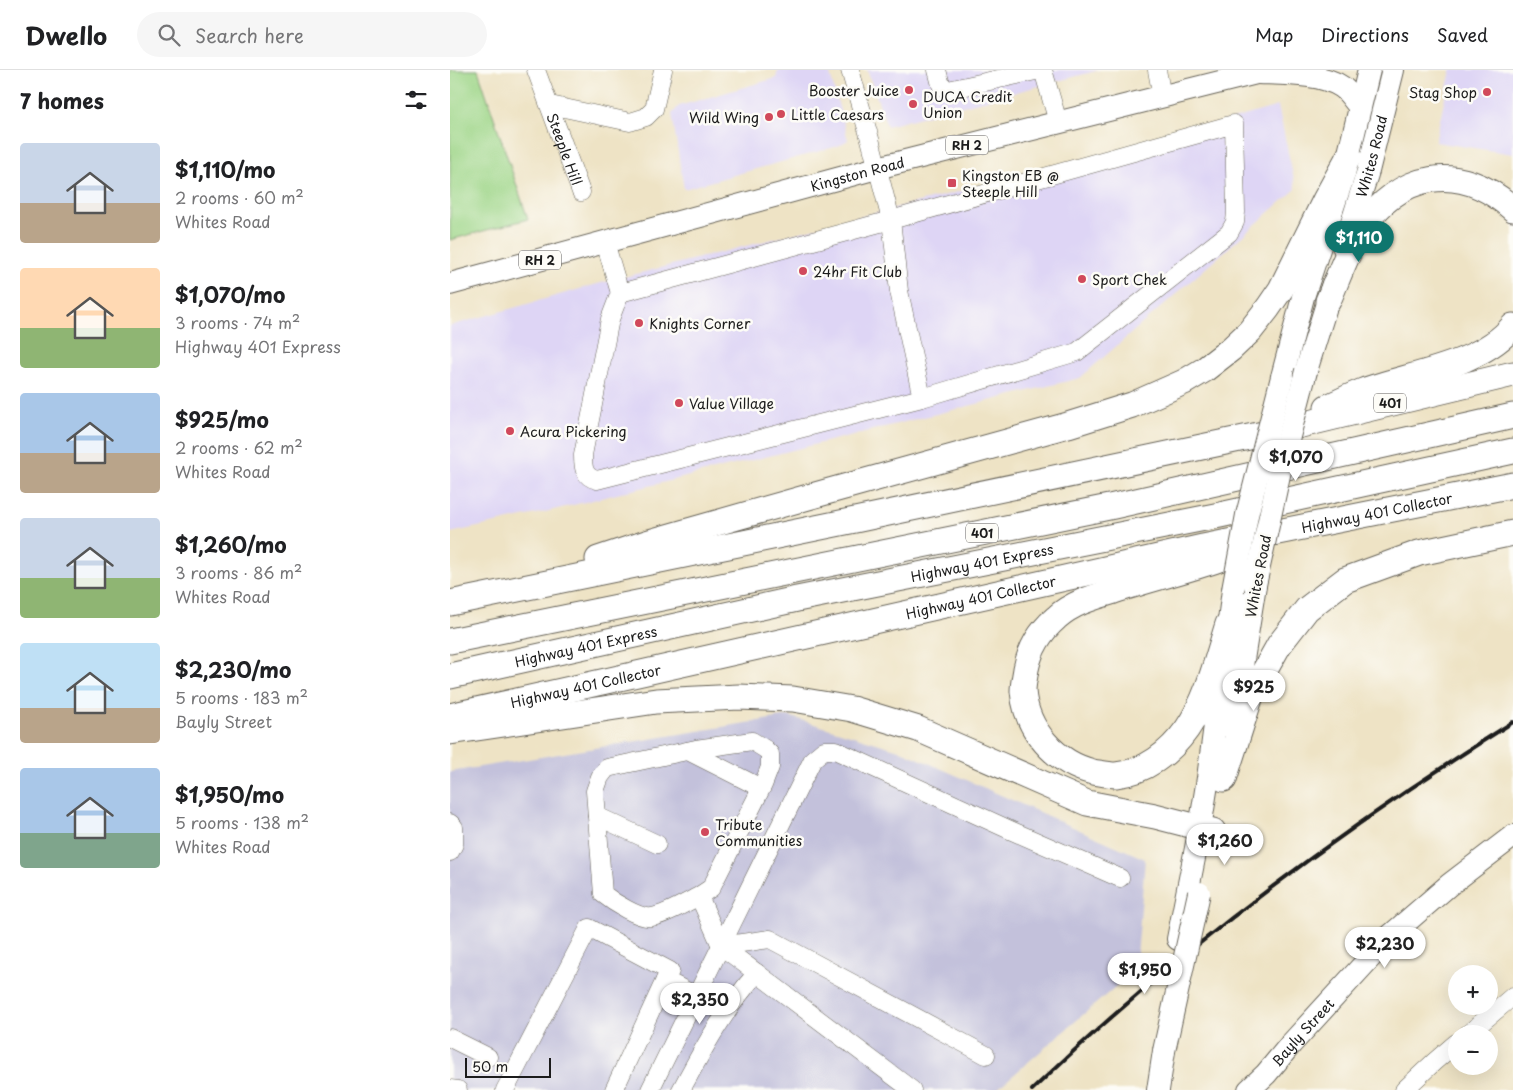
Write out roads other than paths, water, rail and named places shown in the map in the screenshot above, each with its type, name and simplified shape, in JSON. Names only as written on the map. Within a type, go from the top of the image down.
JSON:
[{"type":"highway","points":[[489,594],[655,540],[1068,426],[1132,405],[1184,382],[1204,370],[1231,349],[1250,331],[1268,308],[1281,289],[1349,156]]},
{"type":"highway","points":[[1328,301],[1354,242],[1367,222],[1390,198],[1409,186],[1426,180],[1457,179],[1487,190],[1503,199],[1513,209]]},
{"type":"highway","points":[[1268,433],[1362,392],[1480,353],[1496,343],[1513,326]]},
{"type":"highway","name":"401","points":[[450,603],[1268,433],[1513,374]]},
{"type":"highway","name":"Highway 401 Express","points":[[450,641],[1114,506],[1513,416]]},
{"type":"highway","name":"Highway 401 Express","points":[[450,676],[797,599],[1220,515],[1508,452]]},
{"type":"highway","name":"Highway 401 Collector","points":[[450,716],[1194,549],[1513,485]]},
{"type":"highway","points":[[1228,624],[1210,683],[1193,719],[1168,751],[1140,769],[1115,775],[1086,770],[1062,758],[1048,746],[1030,718],[1023,690],[1028,662],[1034,645],[1057,616],[1092,598],[1273,542],[1305,526]]},
{"type":"highway","points":[[1224,779],[1251,696],[1279,645],[1307,609],[1345,580],[1410,556],[1513,533]]},
{"type":"highway","points":[[450,732],[656,701],[740,697],[793,698],[852,709],[918,729],[1087,803],[1155,816],[1206,830]]},
{"type":"main road","name":"Whites Road","points":[[1206,830],[1208,778],[1228,624],[1247,515],[1303,298],[1349,156],[1369,70]]},
{"type":"main road","name":"Whites Road","points":[[1143,1090],[1157,1055],[1206,830],[1224,779],[1255,586],[1279,475],[1306,371],[1368,171],[1393,70]]},
{"type":"main road","name":"Kingston Road","points":[[450,284],[876,168],[1263,71],[1310,76],[1330,81],[1343,88],[1360,107]]},
{"type":"main road","name":"Bayly Street","points":[[1249,1090],[1266,1074],[1390,936],[1449,885],[1513,836]]},
{"type":"main road","name":"Whites Road","points":[[1157,1055],[1158,1090]]},
{"type":"street","name":"Steeple Hill","points":[[536,70],[581,192]]},
{"type":"street","name":"Steeple Hill","points":[[550,105],[630,122],[646,117],[654,109],[663,70]]},
{"type":"street","points":[[850,70],[891,220],[899,291],[922,398]]},
{"type":"street","points":[[937,70],[941,85],[948,90],[1041,70],[1058,122]]},
{"type":"street","points":[[1157,70],[1162,97]]},
{"type":"street","points":[[606,242],[620,293],[610,319],[583,455],[583,465],[586,474],[597,480],[922,398],[1077,352],[1230,233],[1235,222],[1236,212],[1234,124],[891,220],[620,293]]},
{"type":"street","points":[[752,741],[770,754],[770,767],[711,888],[699,896],[650,918],[637,914],[603,894],[595,790],[600,777],[607,768],[688,751],[752,741]]},
{"type":"street","points":[[650,1090],[813,759],[824,750],[835,750],[1120,878]]},
{"type":"street","points":[[688,751],[761,788]]},
{"type":"street","points":[[596,816],[657,844]]},
{"type":"street","points":[[450,823],[454,827],[454,844],[450,852]]},
{"type":"street","points":[[699,896],[722,946],[912,1090]]},
{"type":"street","points":[[504,1090],[589,928],[670,970],[614,1090]]},
{"type":"street","points":[[722,946],[770,939],[986,1056]]},
{"type":"street","points":[[681,1090],[698,1057],[740,992],[757,973]]},
{"type":"street","points":[[665,980],[696,996]]},
{"type":"street","points":[[1479,1025],[1513,996]]},
{"type":"street","points":[[450,1038],[488,1057]]},
{"type":"street","points":[[1404,1090],[1448,1050]]},
{"type":"street","points":[[450,1088],[458,1090]]},
{"type":"railway","points":[[1032,1090],[1145,988],[1263,894],[1386,805],[1513,722]]},
{"type":"place","name":"Booster Juice","points":[[909,90]]},
{"type":"place","name":"Stag Shop","points":[[1487,92]]},
{"type":"place","name":"DUCA Credit Union","points":[[913,104]]},
{"type":"place","name":"Little Caesars","points":[[781,114]]},
{"type":"place","name":"Wild Wing","points":[[769,117]]},
{"type":"place","name":"Kingston EB @ Steeple Hill","points":[[952,183]]},
{"type":"place","name":"24hr Fit Club","points":[[803,271]]},
{"type":"place","name":"Sport Chek","points":[[1082,279]]},
{"type":"place","name":"Knights Corner","points":[[639,323]]},
{"type":"place","name":"Value Village","points":[[679,403]]},
{"type":"place","name":"Acura Pickering","points":[[510,431]]},
{"type":"place","name":"Tribute Communities","points":[[705,832]]}]
